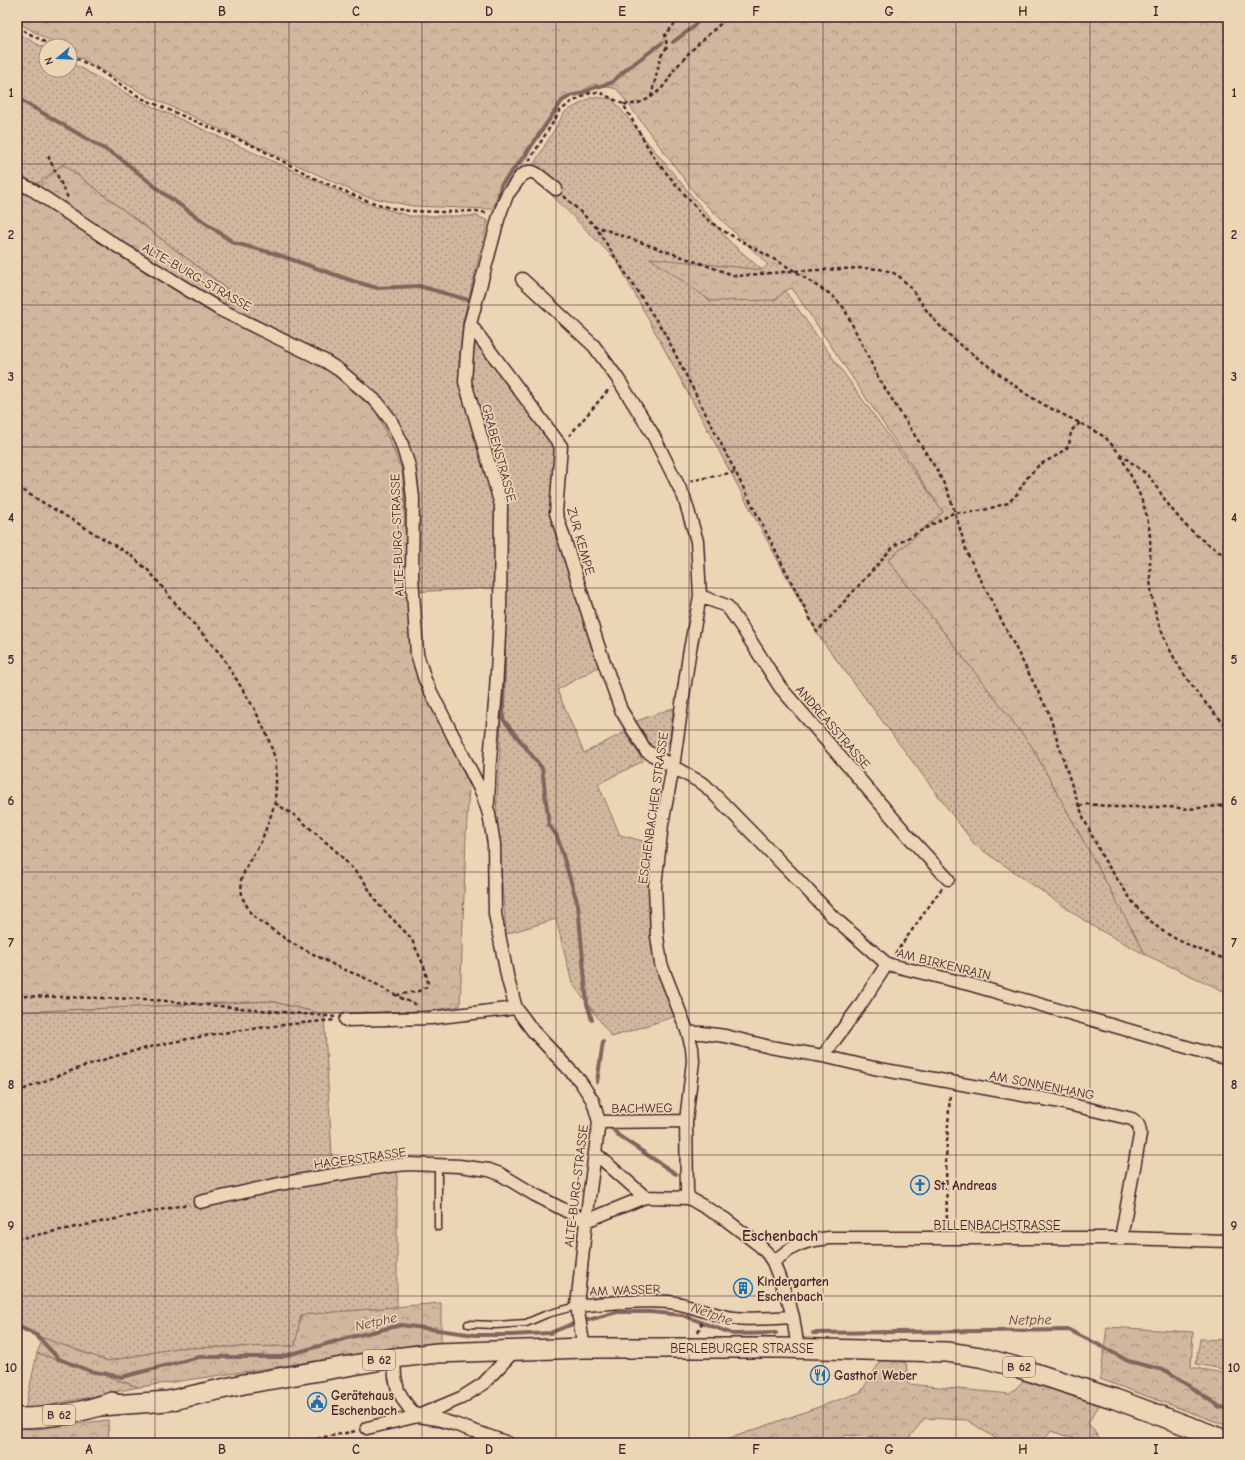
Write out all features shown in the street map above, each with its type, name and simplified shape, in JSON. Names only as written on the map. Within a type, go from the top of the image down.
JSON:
[{"type":"main road","name":"BERLEBURGER STRASSE","points":[[17,1418],[36,1418],[66,1414],[100,1406],[126,1396],[171,1388],[220,1383],[244,1384],[394,1358],[437,1353],[514,1351],[583,1341],[947,1352],[980,1357],[1013,1366],[1115,1399],[1228,1442]]},
{"type":"street","points":[[524,173],[533,172],[556,189]]},
{"type":"street","name":"GRABENSTRASSE","points":[[489,814],[488,790],[499,631],[501,505],[465,382],[470,324],[499,216],[508,194],[516,181],[524,173]]},
{"type":"street","name":"ALTE-BURG-STRASSE","points":[[17,182],[33,190],[117,246],[219,309],[325,361],[339,370],[377,402],[390,420],[400,439],[409,466],[412,492],[412,575],[417,654],[425,680],[482,793],[489,814],[494,844],[495,914],[508,980],[516,1008],[533,1031],[580,1081],[593,1100],[599,1122],[586,1221],[578,1311],[583,1341]]},
{"type":"street","name":"ESCHENBACHER STRASSE","points":[[522,279],[594,346],[618,379],[652,433],[684,497],[697,541],[700,596],[689,654],[673,767],[662,824],[655,886],[657,936],[661,964],[688,1033],[692,1048],[693,1061],[686,1121],[686,1184],[689,1198]]},
{"type":"street","points":[[470,324],[561,446]]},
{"type":"street","name":"ZUR KEMPE","points":[[561,446],[556,513],[602,655],[622,710],[646,751],[673,767]]},
{"type":"street","name":"ANDREASSTRASSE","points":[[700,596],[727,606],[780,687],[910,838],[948,879]]},
{"type":"street","name":"AM BIRKENRAIN","points":[[673,767],[705,785],[831,915],[887,964],[972,985],[1228,1059]]},
{"type":"street","points":[[823,1056],[859,1007],[887,964]]},
{"type":"street","points":[[346,1020],[444,1017],[516,1008]]},
{"type":"street","name":"AM SONNENHANG","points":[[688,1033],[725,1036],[770,1047],[823,1056],[874,1068],[1062,1102],[1132,1119],[1138,1123],[1140,1127],[1140,1135],[1121,1238]]},
{"type":"street","name":"BACHWEG","points":[[599,1122],[686,1121]]},
{"type":"street","points":[[595,1153],[645,1197]]},
{"type":"street","name":"HAGERSTRASSE","points":[[200,1202],[279,1184],[388,1166],[408,1164],[459,1166],[489,1170],[500,1174],[535,1195],[586,1221]]},
{"type":"street","points":[[586,1221],[645,1197],[689,1198],[725,1219],[759,1245],[773,1262],[793,1317],[798,1348]]},
{"type":"street","name":"BILLENBACHSTRASSE","points":[[773,1262],[789,1249],[810,1240],[829,1238],[1121,1238],[1228,1240]]},
{"type":"street","name":"AM WASSER","points":[[578,1311],[622,1302],[671,1302],[706,1312],[735,1318],[793,1317]]},
{"type":"street","points":[[367,1428],[418,1416],[461,1398],[483,1384],[514,1351]]},
{"type":"street","points":[[394,1358],[395,1377],[398,1390],[412,1412],[418,1416],[454,1424],[508,1443]]},
{"type":"lane","points":[[438,1165],[438,1227]]},
{"type":"lane","points":[[468,1324],[496,1325],[526,1323],[547,1314],[578,1311]]},
{"type":"path","points":[[524,173],[526,166],[560,111],[570,103],[592,92],[601,93],[623,104],[632,105],[651,98],[666,83],[674,70],[690,52],[729,17]]},
{"type":"path","points":[[651,98],[662,56],[667,47],[665,35],[677,21]]},
{"type":"path","points":[[17,27],[38,38]]},
{"type":"path","points":[[78,59],[97,69],[141,98],[256,146],[318,180],[365,200],[391,208],[410,211],[476,211],[499,216]]},
{"type":"path","points":[[623,104],[656,161],[704,217],[720,229],[795,271],[832,295],[844,308],[879,379],[938,472],[947,490],[968,554],[1048,711],[1084,820],[1103,858],[1134,904],[1161,930],[1195,948],[1228,960]]},
{"type":"path","points":[[48,156],[64,192],[84,224]]},
{"type":"path","points":[[556,189],[595,226],[664,332],[817,632],[895,545],[955,512],[966,513],[984,510],[1008,503],[1017,494],[1026,479],[1039,465],[1056,456],[1069,446],[1071,431],[1080,423]]},
{"type":"path","points":[[595,226],[736,276],[795,271],[863,268],[892,272],[911,288],[937,323],[959,344],[1026,394],[1105,438],[1119,453],[1149,476],[1170,507],[1184,524],[1201,539],[1228,558]]},
{"type":"path","points":[[561,446],[618,379]]},
{"type":"path","points":[[1119,453],[1135,482],[1148,520],[1150,538],[1151,589],[1165,639],[1187,680],[1228,727]]},
{"type":"path","points":[[677,483],[736,472]]},
{"type":"path","points":[[17,487],[130,554],[150,572],[222,656],[245,693],[267,735],[276,761],[274,803],[261,842],[248,863],[241,880],[242,897],[250,912],[258,920],[292,942],[340,968],[363,977],[444,1017]]},
{"type":"path","points":[[274,803],[297,817],[336,850],[364,881],[377,903],[411,938],[424,966],[428,982],[426,987],[419,991],[397,995]]},
{"type":"path","points":[[1079,806],[1089,804],[1113,807],[1169,807],[1189,809],[1228,805]]},
{"type":"path","points":[[887,964],[921,919],[948,879]]},
{"type":"path","points":[[17,996],[144,999],[331,1016],[346,1020]]},
{"type":"path","points":[[17,1092],[122,1054],[159,1045],[283,1024],[346,1020]]},
{"type":"path","points":[[947,1239],[946,1158],[951,1082]]},
{"type":"path","points":[[17,1239],[200,1202]]},
{"type":"path","points":[[698,1332],[704,1317]]},
{"type":"path","points":[[275,1443],[315,1439],[367,1428]]},
{"type":"green space","points":[[17,17],[1228,17],[1228,993],[1146,955],[1031,745],[888,560],[943,512],[792,288],[785,291],[775,300],[711,301],[650,258],[762,270],[768,265],[697,196],[617,89],[594,84],[557,105],[518,172],[491,209],[412,206],[364,196],[146,95],[78,57],[78,38],[45,38],[17,22]]},
{"type":"green space","points":[[17,33],[38,45],[38,78],[78,78],[78,66],[138,100],[360,201],[409,216],[477,216],[488,221],[463,321],[459,366],[462,396],[497,512],[496,588],[408,592],[403,472],[380,419],[356,379],[223,306],[230,291],[63,164],[35,186],[17,177]]},
{"type":"green space","points":[[592,97],[612,99],[729,241],[762,270],[651,259],[774,300],[785,291],[943,512],[888,560],[1031,745],[1146,955],[1094,927],[975,845],[818,635],[617,261],[529,172],[565,112]]},
{"type":"green space","points":[[63,164],[231,292],[219,312],[356,379],[380,419],[403,472],[410,654],[421,683],[469,784],[460,1006],[420,1012],[324,1014],[270,1001],[17,1012],[17,189],[27,196]]},
{"type":"green space","points":[[473,332],[557,446],[550,515],[600,666],[557,690],[584,753],[625,732],[643,761],[598,784],[620,835],[654,844],[650,885],[676,1016],[612,1037],[572,983],[556,919],[506,934],[496,813],[500,751],[504,506],[469,380]]},
{"type":"green space","points":[[673,708],[670,741],[662,749],[648,748],[634,722]]},
{"type":"green space","points":[[270,1001],[324,1014],[333,1173],[397,1169],[397,1307],[301,1315],[296,1346],[177,1348],[108,1361],[43,1338],[17,1323],[17,1012]]},
{"type":"green space","points":[[441,1303],[441,1343],[139,1387],[37,1353],[43,1338],[108,1361],[177,1348],[295,1346],[301,1315]]},
{"type":"green space","points":[[1107,1327],[1193,1332],[1191,1367],[1228,1374],[1228,1426],[1100,1379]]},
{"type":"green space","points":[[1200,1339],[1228,1340],[1228,1370],[1196,1364]]},
{"type":"green space","points":[[37,1353],[139,1387],[25,1410]]},
{"type":"green space","points":[[883,1357],[906,1363],[908,1384],[1010,1394],[1024,1380],[1100,1404],[1088,1423],[1103,1443],[1082,1443],[1078,1440],[1051,1431],[1042,1443],[1003,1443],[967,1420],[925,1418],[907,1440],[846,1435],[835,1443],[717,1443],[861,1392]]},
{"type":"green space","points":[[108,1420],[109,1443],[17,1443],[17,1428],[37,1429]]},
{"type":"green space","points":[[1187,1436],[1203,1443],[1182,1443]]},
{"type":"waterway","points":[[673,42],[692,28],[702,17]]},
{"type":"waterway","points":[[496,208],[501,185],[525,155],[562,101],[570,96],[611,83],[629,67],[662,43]]},
{"type":"waterway","points":[[17,98],[120,158],[163,193],[234,243],[273,253],[377,288],[419,286],[472,301]]},
{"type":"waterway","points":[[504,652],[503,719],[542,768],[549,825],[557,836],[578,905],[587,1004],[592,1020]]},
{"type":"waterway","points":[[597,1082],[603,1042]]},
{"type":"waterway","points":[[612,1128],[619,1136],[676,1174]]},
{"type":"waterway","name":"Netphe","points":[[17,1326],[36,1335],[59,1359],[90,1371],[122,1377],[199,1357],[281,1357],[347,1338],[401,1325],[475,1335],[550,1333],[567,1326],[617,1312],[650,1312],[682,1315],[733,1334],[776,1333]]},
{"type":"waterway","name":"Netphe","points":[[813,1333],[1069,1330],[1128,1361],[1167,1371],[1220,1407],[1228,1408]]},
{"type":"place","name":"St. Andreas","points":[[920,1185]]},
{"type":"place","name":"Kindergarten Eschenbach","points":[[743,1288]]},
{"type":"place","name":"Gasthof Weber","points":[[820,1375]]},
{"type":"place","name":"Gerätehaus Eschenbach","points":[[317,1402]]},
{"type":"district","name":"Eschenbach","points":[[780,1236]]}]
